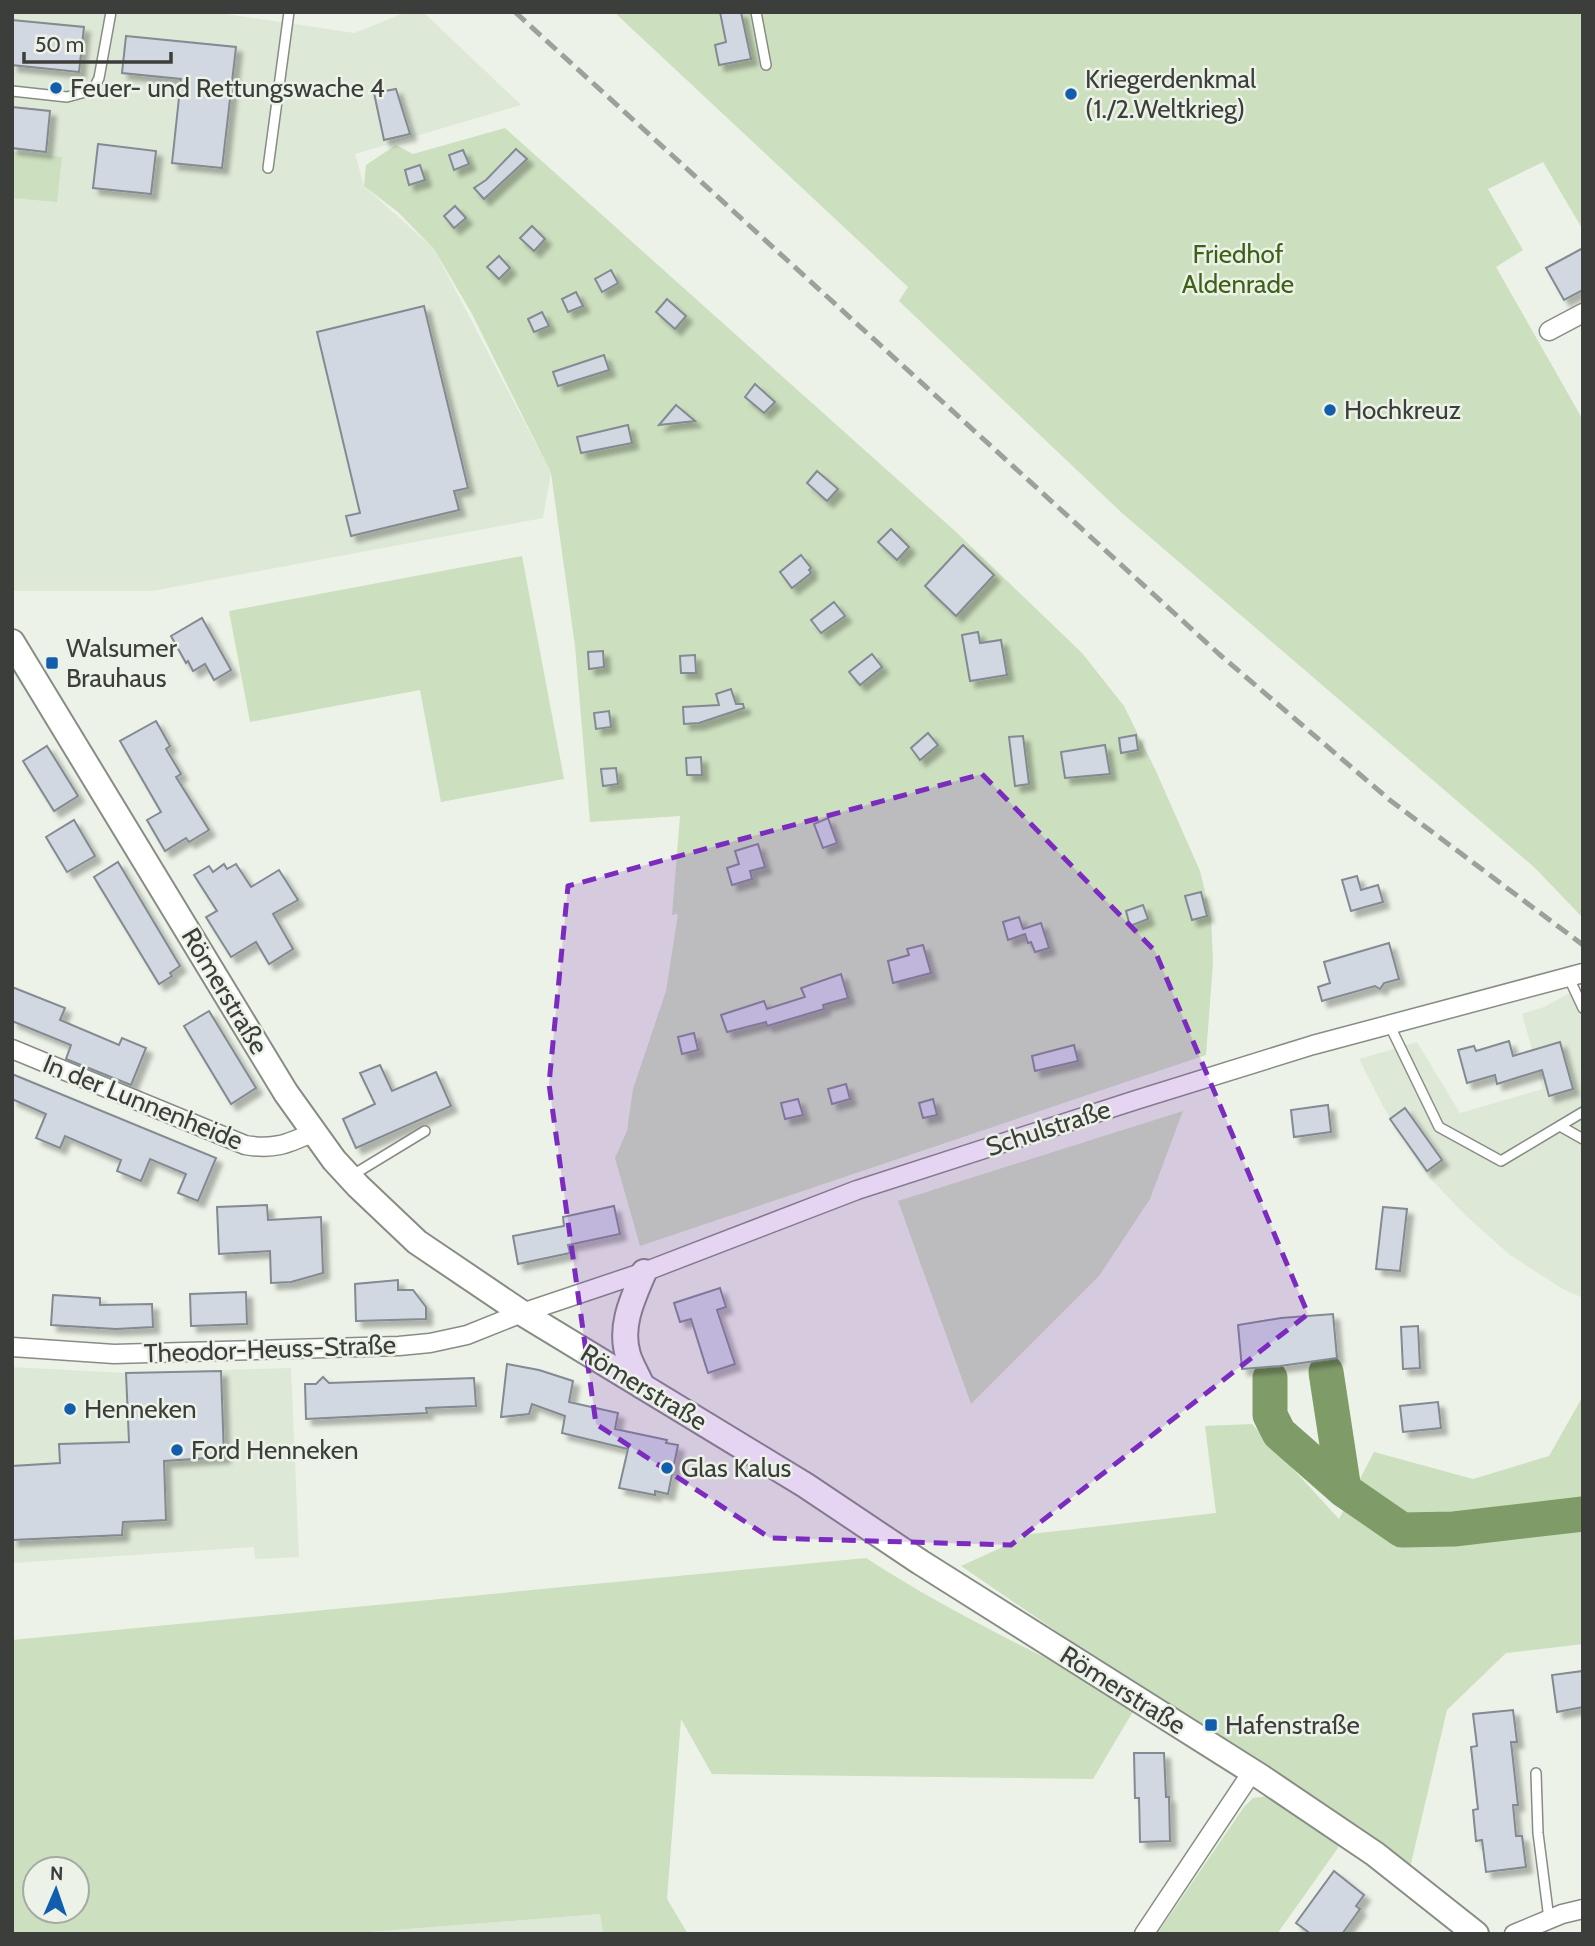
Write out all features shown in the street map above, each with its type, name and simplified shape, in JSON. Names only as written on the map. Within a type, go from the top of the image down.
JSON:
[{"type":"street","points":[[1549,331],[1583,313]]},
{"type":"street","name":"Römerstraße","points":[[12,642],[286,1093],[350,1177],[417,1242],[522,1313],[805,1485],[920,1562],[1252,1772],[1375,1854],[1476,1934]]},
{"type":"street","name":"Schulstraße","points":[[522,1313],[644,1272],[857,1190],[1303,1048],[1575,975]]},
{"type":"street","name":"In der Lunnenheide","points":[[12,1049],[245,1145],[263,1148],[283,1146],[314,1132]]},
{"type":"street","points":[[642,1386],[628,1354],[625,1334],[629,1310],[644,1272]]},
{"type":"street","name":"Theodor-Heuss-Straße","points":[[12,1347],[114,1354],[399,1346],[467,1335],[522,1313]]},
{"type":"street","points":[[1144,1934],[1252,1772]]},
{"type":"street","points":[[1514,1934],[1549,1919],[1583,1909]]},
{"type":"lane","points":[[12,91],[66,97],[93,90],[99,78],[111,12]]},
{"type":"lane","points":[[268,168],[289,12]]},
{"type":"lane","points":[[756,12],[766,65]]},
{"type":"lane","points":[[1575,975],[1583,1009]]},
{"type":"lane","points":[[1389,1024],[1439,1127],[1501,1161],[1583,1112]]},
{"type":"lane","points":[[1560,1126],[1583,1139]]},
{"type":"lane","points":[[350,1177],[425,1131]]},
{"type":"lane","points":[[1536,1773],[1539,1856],[1549,1919]]},
{"type":"highlighted area","points":[[982,774],[1155,951],[1308,1314],[1011,1545],[770,1538],[596,1424],[549,1084],[568,886]]},
{"type":"shaded area","points":[[12,12],[213,12],[354,33],[407,12],[423,12],[521,105],[355,154],[364,186],[434,249],[551,473],[543,518],[152,591],[12,591]]},
{"type":"shaded area","points":[[1583,986],[1583,1298],[1563,1289],[1510,1255],[1465,1215],[1426,1174],[1384,1108],[1359,1059],[1417,1042],[1460,1113],[1543,1089],[1522,1014],[1544,1007]]},
{"type":"shaded area","points":[[12,1367],[125,1373],[291,1368],[299,1557],[255,1559],[254,1547],[12,1563]]},
{"type":"shaded area","points":[[600,1914],[603,1934],[344,1934]]},
{"type":"green space","name":"Friedhof Aldenrade","points":[[614,12],[1583,12],[1583,230],[1543,162],[1488,189],[1523,250],[1496,267],[1583,420],[1583,918],[1534,867],[1122,513],[899,301],[908,287]]},
{"type":"green space","points":[[505,128],[955,531],[1082,653],[1124,706],[1200,871],[1211,916],[1213,963],[1206,1055],[640,1246],[615,1158],[627,1131],[633,1089],[666,991],[678,914],[672,915],[680,816],[590,822],[575,646],[551,473],[472,314],[434,249],[398,212],[364,186],[366,165],[396,145],[413,154]]},
{"type":"green space","points":[[12,152],[62,157],[57,202],[12,198]]},
{"type":"green space","points":[[522,556],[564,779],[441,802],[420,690],[250,722],[229,611]]},
{"type":"green space","points":[[1183,1111],[1150,1199],[1099,1276],[971,1404],[898,1201]]},
{"type":"green space","points":[[1583,1396],[1583,1644],[1506,1653],[1447,1710],[1409,1872],[961,1566],[1031,1534],[1216,1513],[1205,1426],[1252,1424],[1339,1519],[1374,1452],[1473,1479],[1549,1456]]},
{"type":"green space","points":[[866,1558],[966,1617],[1138,1703],[1093,1779],[712,1774],[681,1719],[667,1899],[688,1934],[603,1934],[600,1914],[344,1934],[12,1934],[12,1640]]},
{"type":"green space","points":[[1268,1796],[1340,1845],[1277,1934],[1157,1934],[1244,1807],[1253,1798]]},
{"type":"building","points":[[720,12],[741,12],[751,59],[719,65],[715,45],[726,42]]},
{"type":"building","points":[[12,20],[84,27],[79,72],[12,65]]},
{"type":"building","points":[[126,36],[236,47],[222,168],[172,163],[181,79],[122,73]]},
{"type":"building","points":[[396,89],[410,134],[384,140],[374,93]]},
{"type":"building","points":[[12,107],[50,111],[46,152],[12,148]]},
{"type":"building","points":[[98,144],[156,151],[151,194],[93,188]]},
{"type":"building","points":[[516,149],[527,159],[484,199],[474,188],[486,180]]},
{"type":"building","points":[[463,150],[469,164],[454,170],[449,155]]},
{"type":"building","points":[[420,165],[425,180],[409,185],[405,170]]},
{"type":"building","points":[[455,206],[466,218],[454,228],[444,216]]},
{"type":"building","points":[[532,226],[545,239],[534,251],[520,238]]},
{"type":"building","points":[[1583,248],[1583,290],[1564,300],[1546,268]]},
{"type":"building","points":[[499,256],[510,268],[499,279],[487,267]]},
{"type":"building","points":[[611,270],[618,283],[602,292],[595,279]]},
{"type":"building","points":[[576,292],[583,306],[568,312],[562,299]]},
{"type":"building","points":[[667,299],[686,316],[675,329],[656,312]]},
{"type":"building","points":[[424,306],[468,488],[454,491],[459,510],[351,536],[346,516],[360,513],[317,332]]},
{"type":"building","points":[[542,312],[549,326],[534,332],[528,319]]},
{"type":"building","points":[[604,355],[609,370],[558,386],[553,372]]},
{"type":"building","points":[[755,384],[775,402],[764,413],[745,397]]},
{"type":"building","points":[[676,405],[695,421],[659,425]]},
{"type":"building","points":[[628,425],[632,443],[581,453],[577,437]]},
{"type":"building","points":[[817,471],[838,489],[827,501],[807,483]]},
{"type":"building","points":[[891,529],[909,547],[897,560],[878,542]]},
{"type":"building","points":[[963,545],[994,575],[956,616],[925,586]]},
{"type":"building","points":[[801,555],[811,568],[811,573],[792,588],[780,572]]},
{"type":"building","points":[[834,602],[845,616],[821,633],[811,620]]},
{"type":"building","points":[[202,618],[231,670],[214,680],[205,664],[193,671],[171,636]]},
{"type":"building","points":[[978,632],[980,643],[1001,640],[1007,675],[970,681],[962,635]]},
{"type":"building","points":[[603,651],[604,667],[589,669],[588,652]]},
{"type":"building","points":[[872,654],[882,667],[860,685],[849,672]]},
{"type":"building","points":[[695,655],[696,673],[681,673],[680,656]]},
{"type":"building","points":[[731,689],[736,704],[743,704],[744,708],[699,723],[684,724],[683,707],[719,705],[716,694]]},
{"type":"building","points":[[609,711],[611,727],[596,729],[594,713]]},
{"type":"building","points":[[156,721],[170,746],[166,749],[181,774],[176,777],[209,830],[189,842],[186,838],[165,851],[147,820],[161,812],[120,741]]},
{"type":"building","points":[[928,733],[938,745],[920,760],[911,748]]},
{"type":"building","points":[[1136,735],[1138,750],[1121,753],[1119,738]]},
{"type":"building","points":[[1023,736],[1029,784],[1015,786],[1009,737]]},
{"type":"building","points":[[1105,745],[1110,774],[1065,778],[1061,752]]},
{"type":"building","points":[[47,746],[78,796],[54,811],[23,761]]},
{"type":"building","points":[[701,757],[702,775],[687,775],[686,758]]},
{"type":"building","points":[[616,768],[618,784],[603,786],[601,769]]},
{"type":"building","points":[[828,818],[837,843],[823,848],[814,824]]},
{"type":"building","points":[[74,820],[95,856],[67,872],[46,837]]},
{"type":"building","points":[[758,844],[765,867],[750,871],[752,879],[732,885],[727,868],[739,864],[735,851]]},
{"type":"building","points":[[118,862],[180,966],[170,973],[172,976],[159,984],[94,877]]},
{"type":"building","points":[[224,864],[227,869],[236,864],[251,887],[279,870],[298,900],[273,914],[293,949],[269,964],[256,942],[231,957],[206,917],[217,911],[194,875],[209,866],[213,872]]},
{"type":"building","points":[[1357,876],[1361,890],[1378,885],[1383,902],[1351,911],[1342,880]]},
{"type":"building","points":[[1201,892],[1207,916],[1192,920],[1185,896]]},
{"type":"building","points":[[1143,905],[1148,919],[1130,926],[1126,911]]},
{"type":"building","points":[[1019,917],[1023,929],[1041,923],[1049,948],[1035,952],[1025,934],[1008,940],[1003,922]]},
{"type":"building","points":[[1389,943],[1399,979],[1384,983],[1380,989],[1375,986],[1322,1001],[1318,987],[1330,983],[1324,962]]},
{"type":"building","points":[[923,945],[931,973],[893,983],[888,961],[909,955],[907,949]]},
{"type":"building","points":[[841,974],[848,998],[823,1005],[824,1009],[767,1026],[766,1022],[727,1032],[721,1015],[764,1001],[767,1009],[805,997],[801,988]]},
{"type":"building","points":[[12,987],[65,1008],[60,1020],[119,1045],[122,1038],[146,1048],[131,1085],[66,1059],[71,1045],[12,1021]]},
{"type":"building","points":[[209,1011],[256,1088],[231,1104],[184,1026]]},
{"type":"building","points":[[694,1033],[698,1050],[682,1054],[678,1037]]},
{"type":"building","points":[[1509,1041],[1513,1056],[1560,1042],[1573,1089],[1549,1096],[1542,1070],[1497,1084],[1495,1075],[1467,1083],[1458,1050],[1474,1046],[1476,1051]]},
{"type":"building","points":[[1074,1045],[1078,1061],[1035,1071],[1032,1056]]},
{"type":"building","points":[[380,1065],[392,1091],[436,1072],[451,1106],[356,1148],[343,1119],[375,1104],[360,1073]]},
{"type":"building","points":[[12,1074],[216,1158],[198,1201],[178,1193],[186,1174],[150,1159],[141,1181],[117,1171],[121,1160],[65,1136],[60,1148],[36,1138],[46,1114],[12,1099]]},
{"type":"building","points":[[846,1084],[850,1099],[832,1104],[828,1089]]},
{"type":"building","points":[[798,1099],[803,1115],[785,1119],[781,1103]]},
{"type":"building","points":[[933,1099],[937,1115],[923,1118],[919,1103]]},
{"type":"building","points":[[1328,1105],[1331,1132],[1294,1137],[1291,1110]]},
{"type":"building","points":[[1405,1108],[1442,1160],[1427,1171],[1390,1119]]},
{"type":"building","points":[[267,1205],[268,1220],[321,1217],[323,1273],[291,1282],[271,1283],[270,1251],[219,1254],[217,1207]]},
{"type":"building","points":[[614,1206],[620,1234],[568,1245],[570,1253],[518,1264],[513,1236],[564,1226],[563,1217]]},
{"type":"building","points":[[1383,1207],[1407,1209],[1400,1271],[1376,1269]]},
{"type":"building","points":[[398,1280],[398,1290],[413,1290],[426,1307],[426,1319],[356,1321],[355,1284]]},
{"type":"building","points":[[720,1288],[726,1307],[717,1310],[735,1364],[708,1373],[691,1319],[680,1322],[674,1303]]},
{"type":"building","points":[[246,1292],[247,1324],[191,1326],[190,1294]]},
{"type":"building","points":[[53,1295],[100,1298],[100,1305],[152,1304],[153,1327],[116,1329],[51,1325]]},
{"type":"building","points":[[1333,1314],[1337,1358],[1242,1369],[1238,1325]]},
{"type":"building","points":[[1418,1326],[1420,1368],[1403,1369],[1401,1327]]},
{"type":"building","points":[[507,1364],[539,1370],[573,1381],[569,1402],[618,1413],[615,1429],[667,1440],[666,1443],[678,1445],[668,1494],[655,1491],[655,1495],[619,1488],[628,1449],[562,1433],[565,1416],[532,1404],[529,1414],[501,1417]]},
{"type":"building","name":"Ford Henneken","points":[[221,1371],[224,1457],[164,1461],[166,1520],[123,1522],[122,1535],[12,1540],[12,1466],[60,1463],[59,1444],[129,1442],[126,1373]]},
{"type":"building","points":[[323,1377],[329,1383],[474,1378],[476,1406],[426,1408],[427,1413],[306,1419],[305,1384],[316,1384]]},
{"type":"building","points":[[1438,1402],[1441,1428],[1403,1432],[1400,1406]]},
{"type":"building","points":[[1583,1671],[1583,1707],[1557,1712],[1552,1675]]},
{"type":"building","points":[[1513,1710],[1517,1742],[1511,1742],[1518,1805],[1513,1805],[1516,1836],[1522,1836],[1526,1867],[1486,1872],[1482,1840],[1476,1841],[1473,1810],[1478,1809],[1471,1747],[1477,1746],[1473,1714]]},
{"type":"building","points":[[1134,1753],[1164,1753],[1170,1841],[1140,1842]]},
{"type":"building","points":[[1334,1871],[1364,1895],[1356,1906],[1360,1909],[1342,1934],[1311,1934],[1296,1923]]},
{"type":"waterway","points":[[1326,1372],[1344,1490]]},
{"type":"waterway","points":[[1270,1378],[1270,1415],[1279,1433],[1344,1490],[1402,1530],[1454,1529],[1583,1514]]},
{"type":"railway","points":[[515,12],[1219,654],[1391,801],[1583,945]]},
{"type":"place","name":"Feuer- und Rettungswache 4","points":[[56,88]]},
{"type":"place","name":"Kriegerdenkmal (1./2.Weltkrieg)","points":[[1071,94]]},
{"type":"place","name":"Hochkreuz","points":[[1330,410]]},
{"type":"place","name":"Walsumer Brauhaus","points":[[52,663]]},
{"type":"place","name":"Henneken","points":[[70,1409]]},
{"type":"place","name":"Ford Henneken","points":[[177,1450]]},
{"type":"place","name":"Glas Kalus","points":[[667,1468]]},
{"type":"place","name":"Hafenstraße","points":[[1211,1725]]}]
